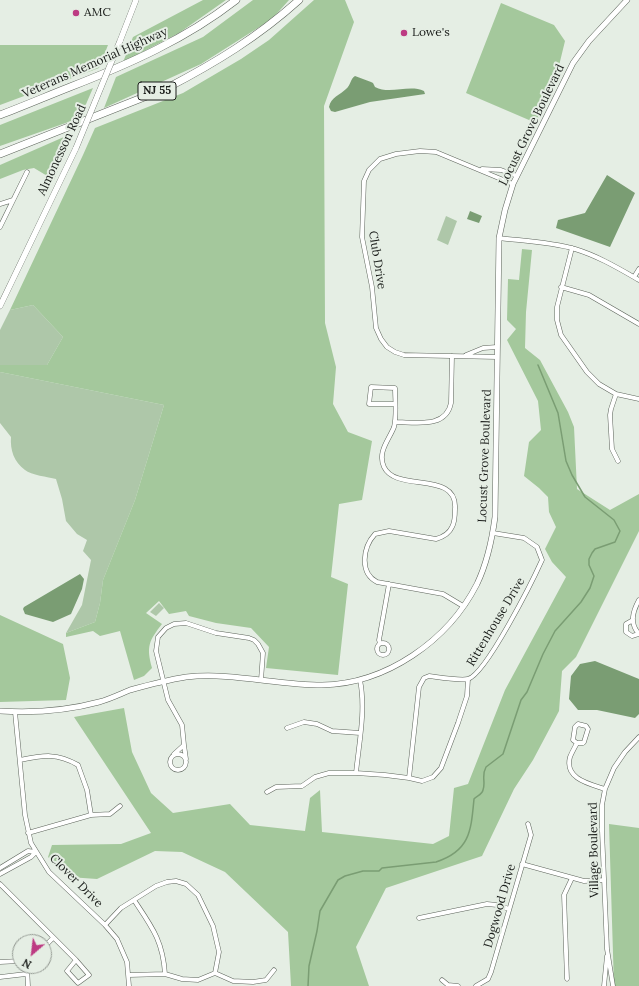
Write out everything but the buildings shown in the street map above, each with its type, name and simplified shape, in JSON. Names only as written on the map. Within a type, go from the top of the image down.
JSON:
[{"type":"highway","name":"Veterans Memorial Highway","points":[[0,115],[142,57],[189,33],[236,0]]},
{"type":"highway","name":"NJ 55","points":[[0,154],[167,88],[218,61],[252,38],[299,0]]},
{"type":"main road","name":"Almonesson Road","points":[[0,306],[76,148],[136,0]]},
{"type":"street","name":"Locust Grove Boulevard","points":[[0,711],[47,711],[81,707],[101,702],[163,681],[187,677],[218,675],[316,685],[360,680],[416,654],[431,643],[448,626],[477,584],[489,552],[493,533],[495,517],[499,238],[505,210],[513,184],[573,63],[589,41],[627,0]]},
{"type":"street","name":"Club Drive","points":[[497,357],[399,354],[387,346],[379,335],[375,322],[372,287],[362,237],[364,181],[369,170],[380,159],[396,154],[420,151],[436,152],[513,184]]},
{"type":"street","points":[[480,169],[501,170],[517,176]]},
{"type":"street","points":[[0,227],[27,172]]},
{"type":"street","points":[[0,204],[13,200]]},
{"type":"street","points":[[499,238],[572,248],[595,257],[639,280]]},
{"type":"street","points":[[572,248],[556,310],[562,338],[592,378],[604,388],[616,394],[639,399]]},
{"type":"street","points":[[634,277],[639,269]]},
{"type":"street","points":[[561,287],[588,296],[639,324]]},
{"type":"street","points":[[466,355],[483,348],[497,347]]},
{"type":"street","points":[[395,422],[432,422],[445,417],[450,409],[451,403],[452,356]]},
{"type":"street","points":[[395,404],[369,404],[370,388],[395,388],[395,404],[395,422],[382,456],[382,462],[390,475],[443,487],[453,497],[455,509],[452,528],[443,537],[430,538],[389,531],[380,532],[373,537],[368,545],[365,560],[366,571],[375,581],[443,594],[463,606]]},
{"type":"street","points":[[616,394],[610,415],[612,449],[618,461]]},
{"type":"street","name":"Rittenhouse Drive","points":[[409,778],[419,687],[424,678],[429,676],[468,679],[476,674],[489,657],[531,584],[542,560],[538,547],[524,538],[493,533]]},
{"type":"street","points":[[380,643],[378,640],[389,584]]},
{"type":"street","points":[[633,620],[626,624],[626,632],[632,636],[639,634],[635,628],[633,620],[633,612],[639,600]]},
{"type":"street","points":[[184,745],[170,758],[170,763],[175,769],[183,768],[186,764],[186,759],[182,725],[168,700],[156,651],[157,639],[160,633],[174,624],[182,623],[190,624],[216,633],[254,640],[263,653],[261,680]]},
{"type":"street","points":[[267,792],[276,787],[302,786],[315,777],[329,773],[356,773],[409,778],[422,781],[433,777],[441,768],[467,696],[468,679]]},
{"type":"street","points":[[356,773],[363,694],[360,680]]},
{"type":"street","name":"Clover Drive","points":[[16,712],[25,815],[30,843],[49,872],[105,925],[116,939],[123,950],[127,962],[130,986]]},
{"type":"street","points":[[287,728],[304,722],[317,724],[332,731],[360,733]]},
{"type":"street","points":[[578,724],[586,726],[588,729],[583,744],[577,743],[573,740],[576,727],[578,724]]},
{"type":"street","name":"Village Boulevard","points":[[613,986],[607,949],[602,815],[605,789],[617,762],[639,737]]},
{"type":"street","points":[[577,743],[569,765],[572,773],[585,783],[605,789]]},
{"type":"street","points":[[174,754],[182,754],[186,759]]},
{"type":"street","points":[[20,760],[38,756],[56,756],[66,758],[78,765],[86,790],[91,815]]},
{"type":"street","points":[[28,833],[91,815],[110,814],[120,806]]},
{"type":"street","name":"Dogwood Drive","points":[[476,986],[488,979],[491,972],[531,835],[528,824]]},
{"type":"street","points":[[0,868],[28,851],[36,852]]},
{"type":"street","points":[[0,874],[31,857],[36,852]]},
{"type":"street","points":[[522,864],[584,881],[604,880]]},
{"type":"street","points":[[567,979],[564,895],[572,878]]},
{"type":"street","points":[[105,925],[122,908],[156,886],[168,882],[186,884],[198,895],[213,926],[219,952],[215,973]]},
{"type":"street","points":[[0,884],[76,960],[89,975],[78,983],[67,972],[76,960]]},
{"type":"street","points":[[134,900],[155,932],[164,956],[165,974]]},
{"type":"street","points":[[419,918],[487,904],[497,905],[509,909]]},
{"type":"street","name":"Village Boulevard","points":[[604,986],[607,949]]},
{"type":"street","points":[[0,962],[12,961]]},
{"type":"street","points":[[129,975],[165,974],[182,979],[198,980],[215,973],[233,981],[253,982],[266,980],[274,970]]},
{"type":"street","points":[[0,977],[26,974],[28,986]]},
{"type":"street","points":[[442,980],[448,985],[458,986]]},
{"type":"shaded area","points":[[203,0],[226,0],[179,33],[123,62],[133,37]]},
{"type":"shaded area","points":[[253,0],[289,0],[272,19],[201,64],[104,108],[116,77],[203,37]]},
{"type":"shaded area","points":[[314,0],[345,0],[354,22],[324,106],[325,323],[336,367],[333,404],[348,432],[372,441],[362,500],[339,504],[331,577],[348,584],[338,675],[266,668],[269,647],[251,628],[216,623],[189,616],[186,611],[169,614],[159,601],[146,613],[162,624],[154,635],[150,644],[149,654],[152,668],[144,676],[134,680],[120,631],[100,636],[93,631],[66,637],[66,633],[95,622],[100,603],[103,580],[135,500],[164,405],[0,372],[0,365],[47,365],[63,337],[33,305],[10,310],[95,128],[183,93],[241,59],[269,40]]},
{"type":"shaded area","points":[[501,3],[554,25],[565,41],[556,78],[536,123],[466,93]]},
{"type":"shaded area","points":[[0,45],[108,45],[99,68],[0,105]]},
{"type":"shaded area","points":[[355,76],[373,83],[375,87],[381,89],[418,89],[424,91],[425,94],[370,102],[335,112],[331,111],[329,107],[332,101],[348,87]]},
{"type":"shaded area","points":[[93,88],[80,118],[0,146],[0,125]]},
{"type":"shaded area","points":[[73,133],[54,180],[34,168],[23,170],[0,179],[0,165]]},
{"type":"shaded area","points":[[607,175],[635,193],[610,247],[556,228],[558,220],[585,213]]},
{"type":"shaded area","points":[[470,211],[482,216],[479,223],[467,219]]},
{"type":"shaded area","points":[[446,216],[457,221],[448,245],[437,240]]},
{"type":"shaded area","points":[[522,249],[532,250],[526,312],[525,348],[540,360],[568,412],[574,427],[577,489],[610,510],[639,494],[639,531],[576,657],[562,671],[559,711],[533,760],[514,789],[482,856],[386,888],[356,947],[369,986],[291,986],[288,932],[225,872],[182,852],[155,851],[97,879],[69,877],[48,857],[52,845],[121,844],[151,833],[74,717],[124,708],[132,752],[151,793],[173,813],[230,804],[250,825],[305,831],[310,798],[320,790],[322,832],[433,844],[449,836],[454,788],[468,784],[505,690],[566,577],[552,562],[545,549],[556,527],[549,512],[548,497],[524,476],[529,442],[541,430],[538,401],[507,340],[516,329],[507,320],[508,279],[519,280]]},
{"type":"shaded area","points":[[33,305],[63,337],[47,365],[0,365],[0,330],[10,310]]},
{"type":"shaded area","points":[[0,372],[164,405],[135,500],[103,580],[100,603],[95,622],[66,633],[82,605],[91,560],[83,551],[87,540],[77,534],[66,521],[62,499],[56,479],[35,475],[28,472],[21,467],[15,459],[11,447],[11,437],[0,423]]},
{"type":"shaded area","points":[[80,574],[84,579],[82,589],[71,614],[53,622],[25,614],[23,609],[24,607]]},
{"type":"shaded area","points":[[159,603],[164,608],[156,616],[150,612]]},
{"type":"shaded area","points":[[0,615],[63,644],[70,678],[66,700],[0,702]]},
{"type":"shaded area","points":[[595,661],[639,679],[639,714],[635,718],[597,710],[578,710],[569,699],[571,676],[580,664]]},
{"type":"shaded area","points":[[609,824],[639,828],[639,986],[614,986]]},
{"type":"waterway","points":[[308,986],[309,966],[320,911],[338,880],[345,876],[363,871],[379,871],[382,868],[436,862],[456,852],[462,846],[470,830],[474,799],[483,790],[484,773],[486,767],[503,754],[521,700],[527,692],[543,654],[555,631],[581,602],[590,588],[594,576],[589,565],[589,559],[592,553],[595,549],[615,542],[620,531],[614,520],[585,497],[572,475],[566,461],[558,413],[538,365]]},
{"type":"place","name":"AMC","points":[[76,13]]},
{"type":"place","name":"Lowe's","points":[[404,33]]}]
